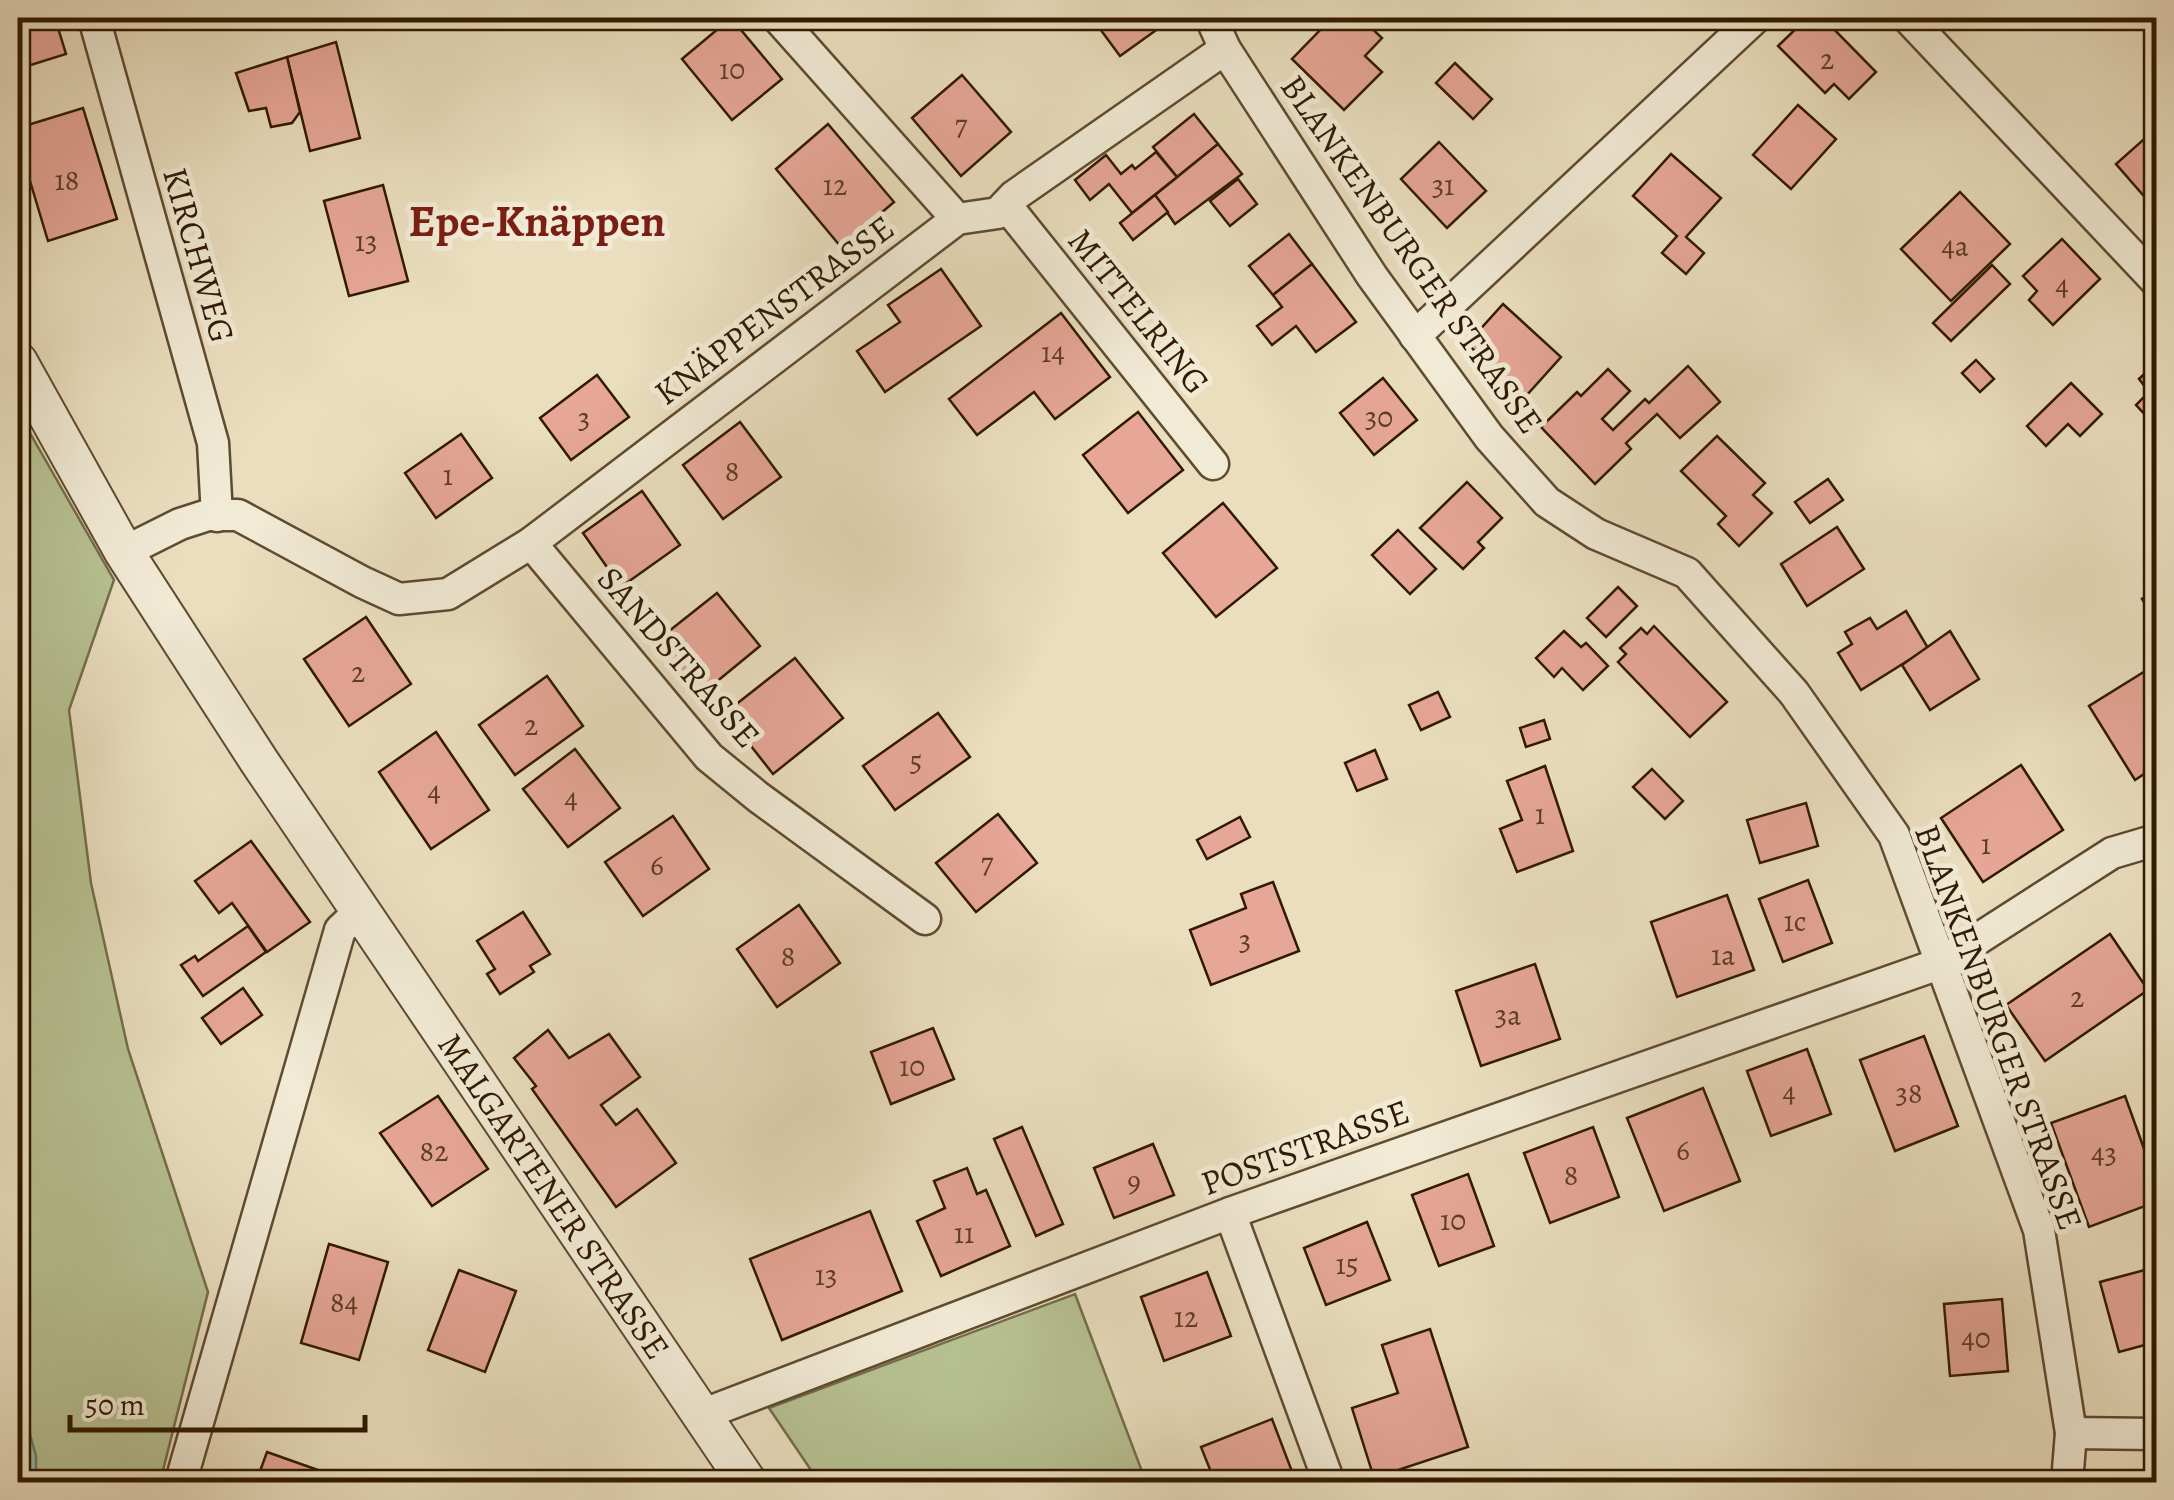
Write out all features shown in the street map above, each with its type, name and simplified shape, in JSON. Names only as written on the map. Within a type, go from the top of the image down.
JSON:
[{"type":"street","name":"KIRCHWEG","points":[[94,18],[214,443],[217,516]]},
{"type":"street","points":[[778,18],[957,218]]},
{"type":"street","name":"BLANKENBURGER STRASSE","points":[[1210,18],[1224,49],[1415,336],[1489,437],[1548,502],[1596,534],[1687,573],[1794,693],[1894,836],[2039,1230],[2071,1432],[2068,1482]]},
{"type":"street","points":[[1415,336],[1755,18]]},
{"type":"street","points":[[1908,18],[2156,282]]},
{"type":"street","name":"KNÄPPENSTRASSE","points":[[217,516],[238,515],[399,598],[448,594],[531,543],[957,218],[998,212],[1224,49]]},
{"type":"street","name":"MITTELRING","points":[[1006,204],[1212,464]]},
{"type":"street","name":"MALGARTENER STRASSE","points":[[18,362],[124,552],[259,761],[746,1482]]},
{"type":"street","points":[[124,552],[180,524],[217,516]]},
{"type":"street","name":"SANDSTRASSE","points":[[531,543],[710,757],[758,797],[925,919]]},
{"type":"street","name":"POSTSTRASSE","points":[[701,1415],[1230,1213],[1939,964],[2112,853],[2156,840]]},
{"type":"street","points":[[182,1474],[340,930],[361,910]]},
{"type":"street","points":[[1230,1213],[1329,1482]]},
{"type":"street","points":[[2071,1432],[2156,1434]]},
{"type":"shaded area","points":[[18,412],[114,580],[69,710],[91,883],[128,1049],[208,1292],[160,1482],[18,1482]]},
{"type":"shaded area","points":[[1075,1294],[1146,1482],[819,1482],[769,1408]]},
{"type":"shaded area","points":[[18,1391],[36,1456],[36,1482],[18,1482]]},
{"type":"building","points":[[18,18],[55,18],[66,54],[18,69]]},
{"type":"building","points":[[731,18],[782,79],[732,120],[682,59]]},
{"type":"building","points":[[1092,18],[1173,18],[1120,56]]},
{"type":"building","points":[[1341,18],[1361,18],[1382,38],[1365,56],[1382,72],[1344,110],[1292,59],[1329,21],[1334,25]]},
{"type":"building","points":[[1807,18],[1823,18],[1876,72],[1849,99],[1834,84],[1825,93],[1778,46]]},
{"type":"building","points":[[336,42],[360,138],[310,151],[287,57]]},
{"type":"building","points":[[287,57],[300,112],[292,123],[271,127],[266,108],[249,111],[236,73]]},
{"type":"building","points":[[1455,63],[1492,99],[1473,119],[1436,83]]},
{"type":"building","points":[[962,75],[1011,132],[961,176],[912,118]]},
{"type":"building","points":[[1798,105],[1836,139],[1791,189],[1753,155]]},
{"type":"building","points":[[83,108],[117,219],[48,241],[18,141],[18,128]]},
{"type":"building","points":[[1194,114],[1218,144],[1177,177],[1153,147]]},
{"type":"building","points":[[828,124],[894,202],[841,247],[776,169]]},
{"type":"building","points":[[2152,132],[2156,137],[2156,210],[2116,164]]},
{"type":"building","points":[[1439,142],[1486,191],[1447,228],[1401,179]]},
{"type":"building","points":[[1218,144],[1242,174],[1175,224],[1155,195]]},
{"type":"building","points":[[1156,152],[1177,177],[1132,213],[1109,184],[1090,200],[1075,180],[1106,155],[1121,174],[1132,165],[1135,169]]},
{"type":"building","points":[[1671,154],[1721,198],[1686,237],[1704,253],[1686,274],[1662,253],[1677,236],[1633,196]]},
{"type":"building","points":[[1238,179],[1257,204],[1230,226],[1210,201]]},
{"type":"building","points":[[383,185],[408,281],[349,296],[324,201]]},
{"type":"building","points":[[1960,192],[2010,244],[1951,301],[1901,249]]},
{"type":"building","points":[[1155,195],[1168,212],[1133,240],[1120,223]]},
{"type":"building","points":[[1289,234],[1312,264],[1273,295],[1249,266]]},
{"type":"building","points":[[2062,239],[2100,279],[2053,325],[2029,300],[2037,291],[2023,276]]},
{"type":"building","points":[[1312,264],[1356,322],[1316,352],[1296,326],[1272,345],[1257,326],[1282,307],[1273,295]]},
{"type":"building","points":[[1992,265],[2010,284],[1951,341],[1933,323]]},
{"type":"building","points":[[941,269],[981,326],[885,392],[857,351],[900,322],[888,305]]},
{"type":"building","points":[[1503,304],[1561,357],[1526,396],[1467,344]]},
{"type":"building","points":[[1061,313],[1110,377],[1055,419],[1034,392],[977,435],[949,399]]},
{"type":"building","points":[[1976,360],[1994,379],[1980,392],[1962,373]]},
{"type":"building","points":[[2156,363],[2156,414],[2150,420],[2136,405],[2149,392],[2139,379]]},
{"type":"building","points":[[1688,366],[1720,402],[1680,438],[1657,414],[1626,443],[1631,449],[1595,484],[1541,427],[1608,369],[1630,391],[1602,419],[1613,430]]},
{"type":"building","points":[[597,375],[629,417],[571,460],[540,418]]},
{"type":"building","points":[[1383,378],[1417,420],[1374,455],[1340,413]]},
{"type":"building","points":[[2071,383],[2102,414],[2080,436],[2068,424],[2046,446],[2027,426]]},
{"type":"building","points":[[1138,412],[1183,470],[1128,513],[1083,455]]},
{"type":"building","points":[[740,422],[781,477],[723,519],[683,465]]},
{"type":"building","points":[[461,434],[492,478],[436,518],[405,473]]},
{"type":"building","points":[[1717,436],[1765,483],[1753,495],[1772,513],[1739,546],[1718,524],[1726,516],[1681,471]]},
{"type":"building","points":[[1828,479],[1843,500],[1810,523],[1795,502]]},
{"type":"building","points":[[1467,482],[1502,518],[1478,542],[1484,548],[1463,569],[1420,528]]},
{"type":"building","points":[[642,491],[680,545],[621,587],[583,533]]},
{"type":"building","points":[[1223,503],[1277,568],[1216,617],[1163,553]]},
{"type":"building","points":[[1837,527],[1864,569],[1807,606],[1781,564]]},
{"type":"building","points":[[1398,530],[1436,569],[1410,594],[1372,555]]},
{"type":"building","points":[[1618,587],[1637,606],[1606,637],[1587,618]]},
{"type":"building","points":[[2156,590],[2156,622],[2142,599]]},
{"type":"building","points":[[717,593],[760,646],[698,697],[654,643]]},
{"type":"building","points":[[1906,611],[1928,648],[1861,690],[1838,653],[1852,644],[1845,632],[1870,618],[1877,629]]},
{"type":"building","points":[[366,617],[411,684],[349,726],[304,659]]},
{"type":"building","points":[[1654,626],[1727,702],[1690,737],[1618,662],[1626,654],[1620,648],[1641,628],[1647,634]]},
{"type":"building","points":[[1564,631],[1581,647],[1586,643],[1608,666],[1583,690],[1562,668],[1554,677],[1536,658]]},
{"type":"building","points":[[1950,631],[1979,679],[1930,710],[1902,665]]},
{"type":"building","points":[[795,658],[843,718],[773,774],[725,713]]},
{"type":"building","points":[[2155,665],[2156,766],[2135,780],[2089,706]]},
{"type":"building","points":[[547,676],[583,726],[515,775],[479,725]]},
{"type":"building","points":[[1438,692],[1450,717],[1421,730],[1409,705]]},
{"type":"building","points":[[938,713],[970,757],[895,810],[863,766]]},
{"type":"building","points":[[1544,720],[1550,739],[1526,747],[1520,728]]},
{"type":"building","points":[[436,732],[489,810],[431,849],[379,772]]},
{"type":"building","points":[[575,749],[620,808],[568,847],[523,789]]},
{"type":"building","points":[[1375,750],[1387,779],[1357,791],[1345,763]]},
{"type":"building","points":[[2021,765],[2063,830],[1983,882],[1941,818]]},
{"type":"building","points":[[1545,766],[1573,851],[1517,872],[1500,829],[1522,820],[1507,781]]},
{"type":"building","points":[[1652,769],[1683,801],[1665,819],[1633,787]]},
{"type":"building","points":[[1806,803],[1818,846],[1760,863],[1747,820]]},
{"type":"building","points":[[998,814],[1037,863],[976,912],[936,863]]},
{"type":"building","points":[[673,816],[709,869],[643,916],[605,862]]},
{"type":"building","points":[[1240,817],[1250,837],[1207,859],[1197,840]]},
{"type":"building","points":[[251,841],[310,922],[267,952],[232,903],[219,913],[195,881]]},
{"type":"building","points":[[1808,880],[1832,943],[1783,962],[1759,899]]},
{"type":"building","points":[[1273,882],[1299,951],[1211,985],[1190,930],[1246,908],[1241,894]]},
{"type":"building","points":[[1727,895],[1754,970],[1677,997],[1651,922]]},
{"type":"building","points":[[799,905],[840,963],[777,1007],[737,949]]},
{"type":"building","points":[[523,912],[550,954],[530,966],[534,972],[500,994],[487,974],[495,969],[477,941]]},
{"type":"building","points":[[248,926],[266,952],[203,996],[181,965],[195,956],[198,961]]},
{"type":"building","points":[[2110,934],[2148,990],[2045,1061],[2006,1005]]},
{"type":"building","points":[[1535,964],[1560,1039],[1481,1066],[1456,991]]},
{"type":"building","points":[[243,988],[262,1015],[221,1044],[202,1018]]},
{"type":"building","points":[[933,1028],[954,1079],[891,1104],[871,1052]]},
{"type":"building","points":[[548,1030],[569,1058],[609,1034],[640,1077],[601,1105],[616,1125],[637,1109],[676,1163],[616,1207],[514,1058]]},
{"type":"building","points":[[1924,1036],[1958,1126],[1895,1151],[1860,1060]]},
{"type":"building","points":[[1807,1049],[1831,1114],[1771,1136],[1747,1071]]},
{"type":"building","points":[[1703,1088],[1740,1181],[1664,1211],[1627,1118]]},
{"type":"building","points":[[438,1096],[488,1169],[432,1206],[380,1133]]},
{"type":"building","points":[[2125,1096],[2156,1182],[2156,1202],[2089,1227],[2051,1123]]},
{"type":"building","points":[[1022,1127],[1063,1224],[1036,1236],[994,1139]]},
{"type":"building","points":[[1593,1127],[1619,1197],[1550,1223],[1524,1153]]},
{"type":"building","points":[[1153,1144],[1174,1195],[1114,1218],[1094,1168]]},
{"type":"building","points":[[967,1168],[977,1194],[986,1190],[1010,1246],[941,1276],[917,1221],[945,1208],[934,1181]]},
{"type":"building","points":[[1468,1174],[1494,1246],[1439,1266],[1412,1195]]},
{"type":"building","points":[[870,1211],[902,1291],[782,1340],[750,1259]]},
{"type":"building","points":[[1367,1222],[1390,1280],[1326,1305],[1304,1248]]},
{"type":"building","points":[[329,1244],[388,1262],[359,1360],[301,1343]]},
{"type":"building","points":[[2156,1267],[2156,1342],[2119,1352],[2100,1282]]},
{"type":"building","points":[[459,1270],[516,1291],[485,1372],[428,1350]]},
{"type":"building","points":[[1207,1272],[1231,1336],[1164,1361],[1141,1297]]},
{"type":"building","points":[[2002,1299],[2008,1371],[1950,1376],[1944,1304]]},
{"type":"building","points":[[1430,1329],[1468,1447],[1374,1478],[1352,1408],[1398,1393],[1382,1345]]},
{"type":"building","points":[[1272,1419],[1296,1482],[1215,1482],[1201,1447]]},
{"type":"building","points":[[267,1452],[335,1476],[333,1482],[256,1482]]},
{"type":"district","name":"Epe-Knäppen","points":[[537,221]]}]
